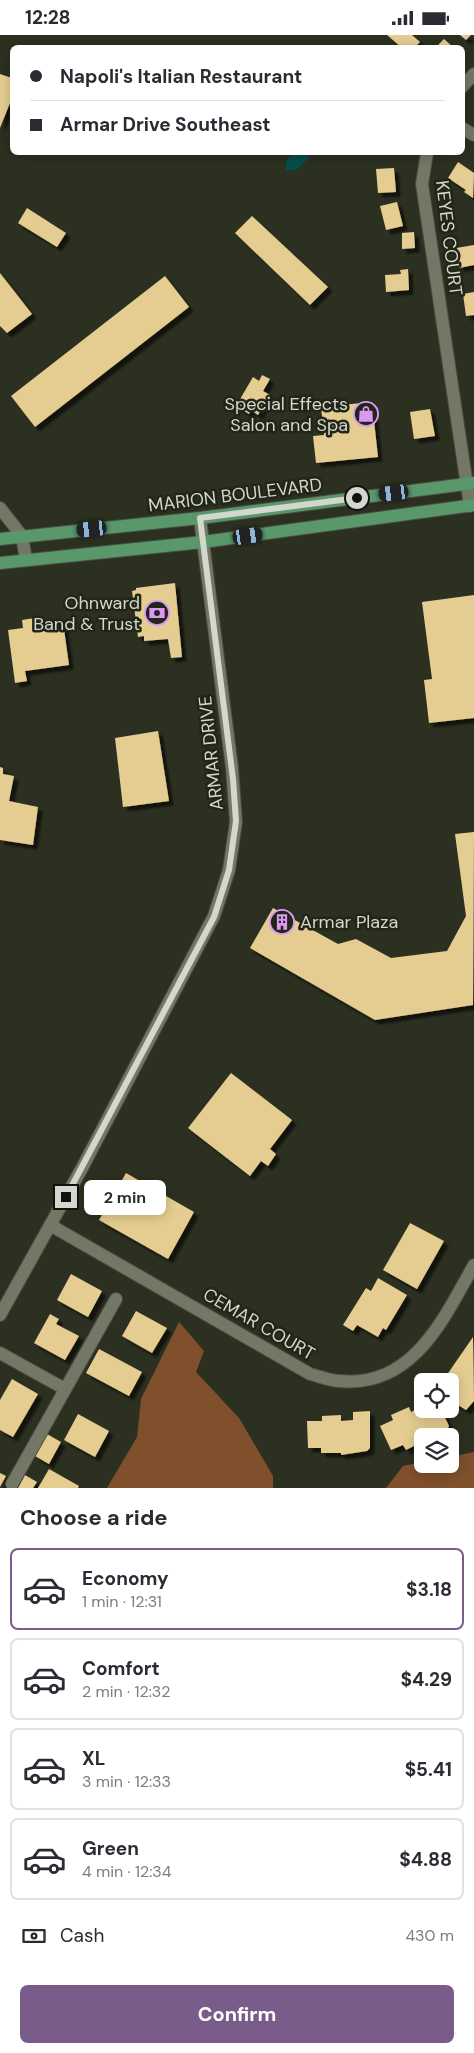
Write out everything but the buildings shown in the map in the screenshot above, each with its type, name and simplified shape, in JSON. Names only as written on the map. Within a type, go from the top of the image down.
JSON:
[{"type":"main road","name":"MARION BOULEVARD","points":[[0,539],[200,518],[470,484]]},
{"type":"main road","points":[[0,563],[203,542],[472,506]]},
{"type":"street","points":[[465,84],[474,74]]},
{"type":"street","name":"KEYES COURT","points":[[427,155],[422,184],[472,506]]},
{"type":"street","points":[[0,509],[22,536],[26,560]]},
{"type":"street","name":"ARMAR DRIVE","points":[[0,1315],[214,917],[229,870],[236,821],[232,768],[200,518]]},
{"type":"street","name":"CEMAR COURT","points":[[50,1225],[310,1374],[339,1381],[372,1379],[396,1370],[420,1350],[442,1323],[474,1265]]},
{"type":"street","points":[[12,1485],[116,1299]]},
{"type":"street","points":[[0,1353],[65,1389]]},
{"type":"shaded area","points":[[179,1322],[204,1351],[196,1372],[239,1418],[273,1476],[273,1488],[107,1488],[137,1437],[141,1399]]},
{"type":"shaded area","points":[[474,1452],[474,1488],[386,1488],[403,1466],[414,1464],[414,1473],[459,1473],[459,1455]]},
{"type":"water","points":[[293,155],[309,155],[308,159],[296,170],[286,170],[286,161]]},
{"type":"place","name":"Special Effects Salon and Spa","points":[[366,414]]},
{"type":"place","name":"Ohnward Band & Trust","points":[[157,613]]},
{"type":"place","name":"Armar Plaza","points":[[282,922]]},
{"type":"route","points":[[66,1197],[214,917],[229,870],[236,821],[233,779],[200,518],[357,498]]}]
